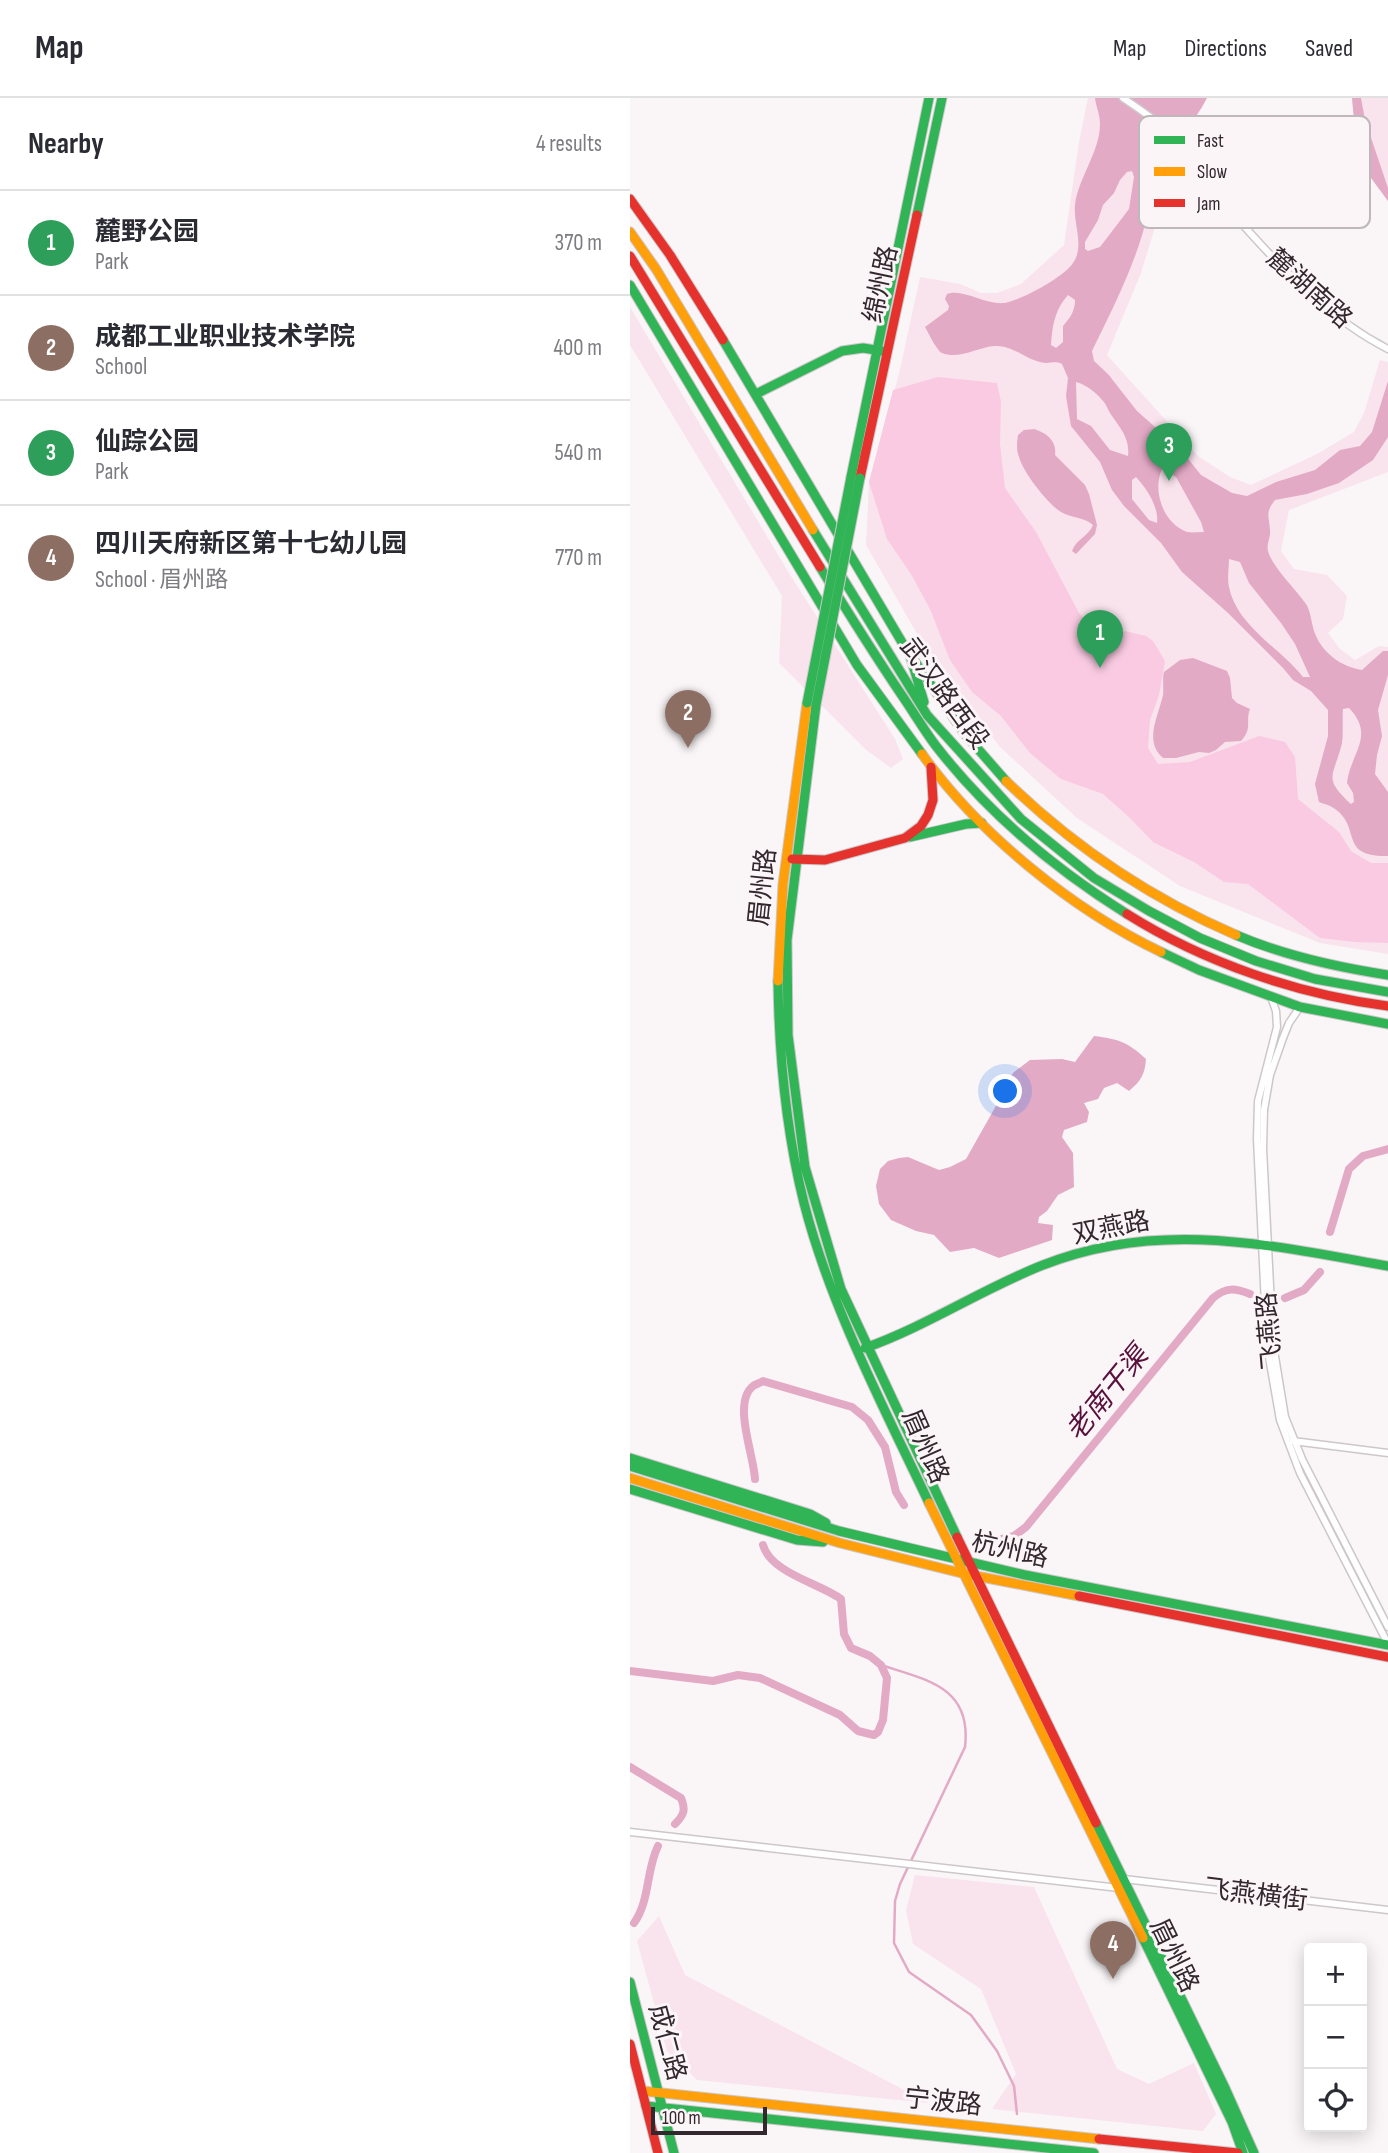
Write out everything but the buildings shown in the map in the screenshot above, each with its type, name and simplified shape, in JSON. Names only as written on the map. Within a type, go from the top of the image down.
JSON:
[{"type":"main road","name":"绵州路","points":[[856,477],[876,350],[929,98]]},
{"type":"main road","name":"绵州路","points":[[856,477],[887,352],[942,98]]},
{"type":"main road","points":[[630,199],[674,260],[756,394],[896,635],[965,734],[1010,787],[1060,829],[1127,878],[1186,912],[1241,937],[1304,959],[1388,975]]},
{"type":"main road","name":"武汉路西段","points":[[630,232],[656,270],[927,715],[1021,819],[1094,877],[1149,911],[1200,937],[1256,961],[1315,979],[1388,992]]},
{"type":"main road","name":"武汉路西段","points":[[630,256],[871,650],[935,745],[973,789],[1016,831],[1085,888],[1141,923],[1195,950],[1253,974],[1305,990],[1388,1006]]},
{"type":"main road","points":[[630,285],[857,665],[931,767],[982,823],[1048,881],[1087,911],[1130,937],[1199,970],[1300,1007],[1388,1024]]},
{"type":"main road","points":[[756,394],[842,351],[863,348],[887,352]]},
{"type":"main road","points":[[856,477],[811,704],[787,940],[788,1035],[805,1167],[841,1289],[863,1348],[969,1562],[1121,1884],[1254,2153]]},
{"type":"main road","points":[[909,652],[927,715]]},
{"type":"main road","name":"眉州路","points":[[811,704],[785,858],[778,947],[779,1032],[797,1168],[809,1216],[831,1284],[863,1348],[954,1558],[1121,1884],[1232,2122],[1241,2153]]},
{"type":"main road","points":[[905,838],[920,826],[928,815],[933,800],[931,767]]},
{"type":"main road","points":[[785,858],[825,860],[905,838],[982,823]]},
{"type":"main road","name":"双燕路","points":[[863,1348],[1045,1264],[1088,1250],[1140,1240],[1180,1236],[1215,1238],[1388,1266]]},
{"type":"main road","points":[[630,1458],[810,1514],[839,1531]]},
{"type":"main road","name":"杭州路","points":[[630,1466],[839,1531],[969,1562],[1388,1645]]},
{"type":"main road","name":"杭州路","points":[[630,1478],[840,1543],[961,1573],[1388,1657]]},
{"type":"main road","points":[[630,1489],[797,1540],[840,1543]]},
{"type":"main road","name":"成仁路","points":[[630,1982],[674,2153]]},
{"type":"main road","name":"成仁路","points":[[630,2044],[658,2153]]},
{"type":"main road","name":"宁波路","points":[[643,2091],[1241,2153]]},
{"type":"main road","name":"宁波路","points":[[646,2106],[1094,2153]]},
{"type":"street","name":"麓湖南路","points":[[1123,98],[1150,116]]},
{"type":"street","name":"麓湖南路","points":[[1247,228],[1304,288],[1342,321],[1388,349]]},
{"type":"street","name":"飞燕路","points":[[1271,997],[1278,1027],[1258,1101],[1257,1139],[1272,1344],[1285,1417],[1300,1473],[1388,1645]]},
{"type":"street","name":"飞燕路","points":[[1265,1245],[1264,1110],[1270,1075],[1289,1023],[1300,1007]]},
{"type":"street","name":"飞燕路","points":[[1291,1440],[1388,1627]]},
{"type":"street","points":[[1291,1440],[1388,1453]]},
{"type":"street","name":"飞燕横街","points":[[630,1832],[925,1865],[1388,1910]]},
{"type":"shaded area","points":[[1088,98],[1099,98],[1139,128],[1139,228],[1155,228],[1141,273],[1107,355],[1198,456],[1230,477],[1251,485],[1317,454],[1354,432],[1364,413],[1380,360],[1388,362],[1388,472],[1289,510],[1281,551],[1294,569],[1327,575],[1347,596],[1343,619],[1328,633],[1340,649],[1355,660],[1379,646],[1388,647],[1388,954],[1320,943],[1180,886],[1077,818],[1000,747],[931,658],[866,545],[869,482],[899,374],[920,277],[960,284],[981,293],[997,293],[1021,284],[1064,245]]},
{"type":"shaded area","points":[[1095,98],[1207,98],[1197,116],[1139,116],[1139,228],[1144,228],[1133,262],[1092,351],[1094,361],[1108,374],[1137,411],[1181,450],[1201,475],[1232,493],[1247,496],[1276,482],[1315,470],[1340,450],[1360,446],[1372,432],[1388,381],[1388,437],[1373,460],[1339,483],[1307,494],[1275,500],[1269,511],[1268,548],[1274,563],[1306,604],[1317,639],[1327,652],[1347,666],[1362,670],[1383,651],[1388,651],[1388,675],[1378,710],[1382,736],[1375,774],[1388,792],[1388,856],[1362,852],[1356,847],[1343,817],[1333,808],[1319,802],[1315,784],[1328,736],[1328,710],[1311,691],[1293,680],[1228,613],[1182,572],[1161,543],[1124,506],[1112,490],[1100,462],[1071,426],[1066,396],[1068,378],[1062,364],[1039,362],[1002,346],[948,355],[938,349],[925,327],[948,310],[945,299],[947,294],[960,293],[989,302],[1004,303],[1030,293],[1068,269],[1078,249],[1075,212],[1077,195],[1097,145],[1100,120]],"holes":[[[1132,171],[1134,177],[1129,209],[1100,247],[1088,251],[1085,249],[1085,242],[1103,205],[1114,193],[1120,180],[1127,172]],[[1068,295],[1075,300],[1074,308],[1063,326],[1063,342],[1056,348],[1051,345],[1055,318]],[[1076,382],[1091,389],[1104,403],[1124,435],[1128,444],[1128,456],[1110,450],[1091,426],[1077,419]],[[1162,469],[1176,477],[1204,532],[1187,532],[1179,528],[1166,514],[1159,496]],[[1136,477],[1151,498],[1157,523],[1149,520],[1132,499],[1132,480]],[[1229,559],[1240,562],[1249,583],[1295,644],[1310,677],[1303,677],[1241,613],[1233,601],[1229,587]],[[1349,708],[1361,727],[1359,745],[1347,783],[1353,793],[1354,802],[1351,804],[1337,789],[1332,778],[1342,743],[1343,709]]]},
{"type":"shaded area","points":[[1352,98],[1388,98],[1388,201],[1370,176],[1370,116],[1354,116]]},
{"type":"shaded area","points":[[1352,98],[1361,98],[1364,116],[1354,116]]},
{"type":"shaded area","points":[[1370,135],[1388,188],[1388,201],[1371,178]]},
{"type":"shaded area","points":[[630,307],[787,570],[895,739],[903,759],[891,768],[865,749],[779,663],[782,596],[630,345]]},
{"type":"shaded area","points":[[938,377],[997,383],[1001,402],[1000,444],[1005,488],[1036,532],[1079,613],[1104,643],[1125,631],[1146,636],[1153,641],[1165,661],[1159,695],[1150,720],[1148,748],[1158,764],[1190,762],[1259,736],[1285,742],[1295,757],[1298,799],[1339,832],[1351,851],[1371,863],[1388,863],[1388,943],[1320,938],[1248,884],[1224,882],[1194,862],[1153,842],[1103,794],[1061,779],[1030,753],[1001,716],[972,692],[950,660],[930,609],[911,574],[887,539],[869,482],[893,390]]},
{"type":"shaded area","points":[[1034,429],[1050,438],[1055,455],[1085,485],[1089,494],[1097,525],[1095,534],[1076,554],[1072,551],[1074,547],[1093,525],[1053,506],[1025,470],[1017,451],[1018,435],[1024,430]]},
{"type":"shaded area","points":[[1193,658],[1227,671],[1232,698],[1250,709],[1248,729],[1241,741],[1225,742],[1209,753],[1163,758],[1157,751],[1153,736],[1163,695],[1164,672],[1180,660]]},
{"type":"shaded area","points":[[1094,1036],[1128,1045],[1146,1059],[1145,1069],[1142,1077],[1129,1091],[1117,1083],[1104,1088],[1098,1099],[1084,1103],[1089,1112],[1087,1122],[1064,1130],[1062,1137],[1073,1153],[1074,1187],[1058,1195],[1047,1211],[1039,1217],[1038,1223],[1053,1225],[1052,1240],[999,1258],[974,1248],[950,1252],[934,1235],[916,1231],[891,1220],[879,1204],[876,1186],[880,1169],[888,1161],[908,1157],[939,1170],[966,1159],[997,1104],[1003,1086],[1014,1072],[1030,1060],[1062,1059],[1075,1062]]},
{"type":"shaded area","points":[[915,1875],[1034,1887],[1117,2069],[1149,2084],[1194,2063],[1216,2114],[1203,2131],[992,2109],[1016,2074],[981,1989],[913,1944],[906,1910]]},
{"type":"shaded area","points":[[659,1916],[685,1975],[929,2103],[697,2080],[667,2051],[637,1941]]},
{"type":"waterway","name":"老南干渠","points":[[1330,1232],[1349,1169],[1363,1156],[1388,1149]]},
{"type":"waterway","name":"老南干渠","points":[[1285,1298],[1304,1290],[1320,1272]]},
{"type":"waterway","name":"老南干渠","points":[[1002,1539],[1014,1536],[1026,1527],[1213,1298],[1231,1290],[1250,1294]]},
{"type":"waterway","name":"老南干渠","points":[[755,1479],[744,1404],[753,1386],[763,1381],[852,1407],[868,1420],[885,1447],[896,1492],[904,1505]]},
{"type":"waterway","name":"老南干渠","points":[[630,1671],[713,1681],[738,1675],[760,1678],[840,1715],[858,1731],[874,1735],[878,1732],[883,1720],[887,1678],[881,1665],[870,1656],[851,1648],[844,1634],[841,1599],[785,1570],[775,1563],[763,1545]]},
{"type":"waterway","points":[[881,1665],[943,1689],[954,1699],[961,1711],[965,1727],[965,1747],[900,1884],[895,1901],[894,1943],[909,1972],[971,2015],[997,2051],[1014,2086],[1017,2114]]},
{"type":"waterway","name":"老南干渠","points":[[630,1767],[681,1798],[683,1812],[675,1824]]},
{"type":"waterway","name":"老南干渠","points":[[634,1923],[643,1905],[651,1865],[658,1846]]},
{"type":"traffic: fast","points":[[851,477],[929,98]]},
{"type":"traffic: fast","points":[[917,215],[942,98]]},
{"type":"traffic: fast","points":[[630,285],[857,665],[922,754]]},
{"type":"traffic: fast","points":[[723,340],[903,644],[964,733],[1006,781]]},
{"type":"traffic: fast","points":[[756,394],[842,351],[863,348],[882,351]]},
{"type":"traffic: fast","points":[[807,703],[851,477]]},
{"type":"traffic: fast","points":[[816,705],[860,478]]},
{"type":"traffic: fast","points":[[813,530],[927,715],[1021,819],[1094,878],[1200,938],[1256,961],[1315,979],[1388,992]]},
{"type":"traffic: fast","points":[[820,567],[923,728],[956,771],[1000,817],[1049,859],[1127,914]]},
{"type":"traffic: fast","points":[[909,652],[924,702]]},
{"type":"traffic: fast","points":[[816,705],[787,940],[788,1035],[805,1167],[841,1289],[957,1537]]},
{"type":"traffic: fast","points":[[910,837],[982,823]]},
{"type":"traffic: fast","points":[[1236,935],[1310,960],[1388,975]]},
{"type":"traffic: fast","points":[[1161,952],[1199,970],[1300,1007],[1388,1024]]},
{"type":"traffic: fast","points":[[778,981],[788,1121],[804,1203],[843,1318],[929,1503]]},
{"type":"traffic: fast","points":[[865,1348],[1043,1265],[1087,1251],[1130,1243],[1215,1240],[1257,1244],[1388,1266]]},
{"type":"traffic: fast","points":[[630,1458],[810,1514],[826,1523]]},
{"type":"traffic: fast","points":[[630,1466],[839,1531],[914,1549],[1025,1575],[1388,1645]]},
{"type":"traffic: fast","points":[[630,1489],[797,1540],[823,1542]]},
{"type":"traffic: fast","points":[[1096,1823],[1254,2153]]},
{"type":"traffic: fast","points":[[1143,1938],[1232,2122],[1243,2153]]},
{"type":"traffic: fast","points":[[630,1982],[674,2153]]},
{"type":"traffic: fast","points":[[646,2106],[1094,2153]]},
{"type":"traffic: slow","points":[[630,232],[656,269],[813,530]]},
{"type":"traffic: slow","points":[[778,981],[783,884],[807,703]]},
{"type":"traffic: slow","points":[[922,754],[971,813],[1030,867],[1095,915],[1161,952]]},
{"type":"traffic: slow","points":[[1006,781],[1058,827],[1114,868],[1173,904],[1236,935]]},
{"type":"traffic: slow","points":[[630,1478],[840,1543],[961,1573],[1079,1596]]},
{"type":"traffic: slow","points":[[929,1503],[1143,1938]]},
{"type":"traffic: slow","points":[[643,2091],[1099,2139]]},
{"type":"traffic: jam","points":[[630,199],[670,255],[723,340]]},
{"type":"traffic: jam","points":[[860,478],[917,215]]},
{"type":"traffic: jam","points":[[630,256],[820,567]]},
{"type":"traffic: jam","points":[[792,859],[825,860],[905,838],[921,826],[928,815],[933,800],[931,767]]},
{"type":"traffic: jam","points":[[1127,914],[1188,947],[1253,974],[1286,985],[1388,1006]]},
{"type":"traffic: jam","points":[[957,1537],[1096,1823]]},
{"type":"traffic: jam","points":[[1079,1596],[1388,1657]]},
{"type":"traffic: jam","points":[[630,2044],[658,2153]]},
{"type":"traffic: jam","points":[[1099,2139],[1238,2153]]},
{"type":"place","name":"仙踪公园","points":[[1169,481]]},
{"type":"place","name":"麓野公园","points":[[1100,668]]},
{"type":"place","name":"成都工业职业技术学院","points":[[688,748]]},
{"type":"place","name":"四川天府新区第十七幼儿园","points":[[1113,1979]]}]
